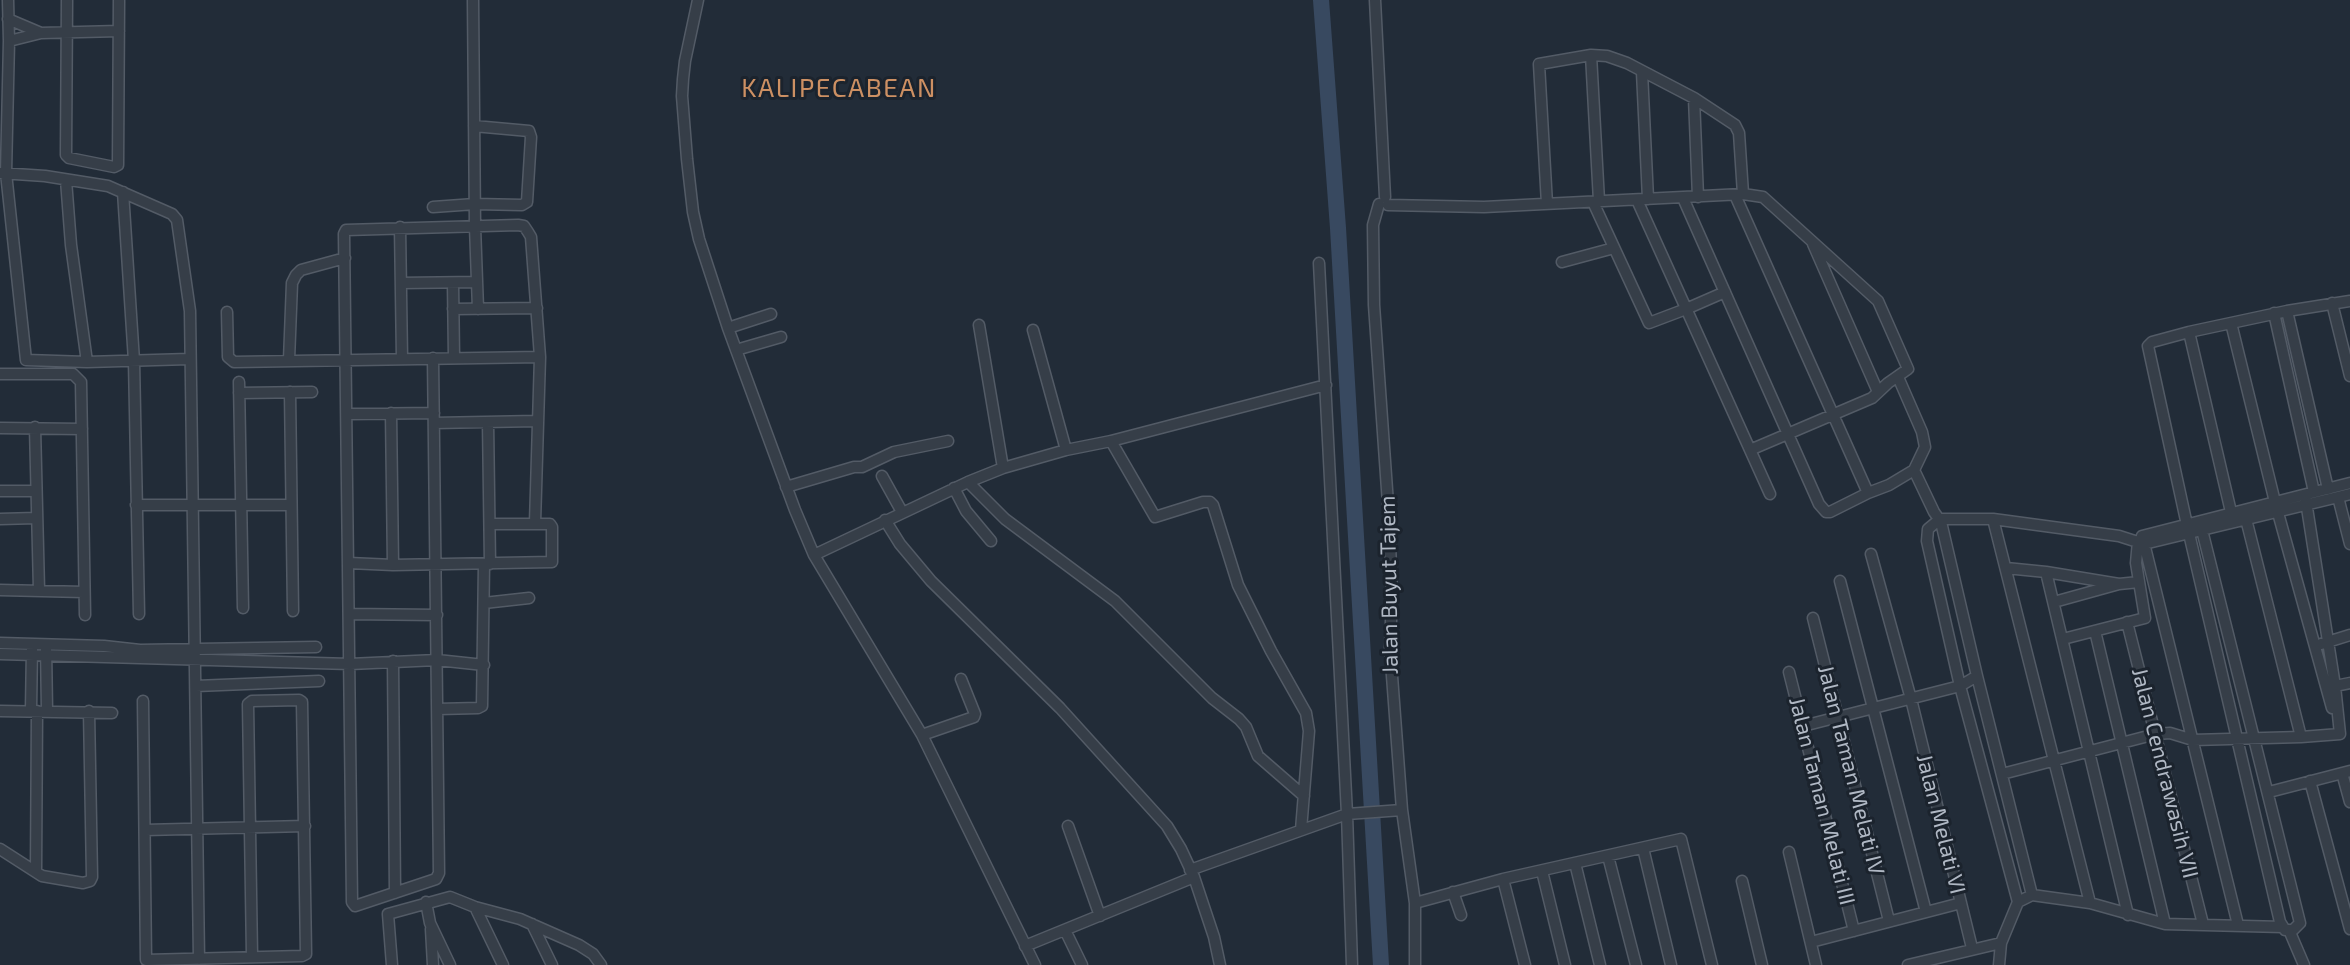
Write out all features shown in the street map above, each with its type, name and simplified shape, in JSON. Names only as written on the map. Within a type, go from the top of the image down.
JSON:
[{"type":"street","points":[[8,0],[4,167],[26,360],[87,362],[189,359]]},
{"type":"street","points":[[67,0],[66,155],[69,158],[114,167],[118,165],[119,0]]},
{"type":"street","points":[[473,0],[478,309]]},
{"type":"street","points":[[698,0],[683,78],[682,96],[687,159],[693,212],[699,238],[728,328],[786,487],[814,555],[922,735],[1035,965]]},
{"type":"street","name":"Jalan Buyut Tajem","points":[[1375,0],[1384,202],[1373,225],[1374,306],[1389,518],[1392,593],[1390,649],[1398,811],[1415,903],[1415,965]]},
{"type":"street","points":[[8,19],[41,33]]},
{"type":"street","points":[[6,34],[119,31]]},
{"type":"street","points":[[1547,204],[1539,64],[1591,55],[1607,56],[1627,63],[1694,98],[1738,129],[1739,195],[1868,493]]},
{"type":"street","points":[[1591,55],[1596,202],[1614,248],[1649,323],[1725,292]]},
{"type":"street","points":[[1642,72],[1643,199],[1686,309],[1770,494]]},
{"type":"street","points":[[1694,98],[1698,197]]},
{"type":"street","points":[[474,126],[529,131],[531,137],[527,202],[475,215],[400,226],[346,230],[344,234],[352,902],[357,906],[395,892],[450,897],[475,907],[520,919],[579,945],[593,954],[602,965]]},
{"type":"street","points":[[4,167],[66,180],[99,184],[172,213],[177,220],[190,311],[199,959]]},
{"type":"street","points":[[66,180],[71,245],[87,362]]},
{"type":"street","points":[[123,192],[134,361],[140,614]]},
{"type":"street","points":[[1384,202],[1484,207],[1739,195],[1762,197],[1878,301],[1908,369],[1868,401],[1750,450]]},
{"type":"street","points":[[1683,198],[1822,509],[1830,512],[1889,485],[1914,470],[1926,447],[1923,432],[1898,377]]},
{"type":"street","points":[[433,207],[524,226],[531,237],[540,357],[536,421],[535,523]]},
{"type":"street","points":[[400,226],[402,359]]},
{"type":"street","points":[[1811,239],[1878,392]]},
{"type":"street","points":[[1562,262],[1614,248]]},
{"type":"street","points":[[289,360],[292,283],[296,274],[301,270],[345,258]]},
{"type":"street","points":[[1319,263],[1349,813],[1352,965]]},
{"type":"street","points":[[401,283],[477,282]]},
{"type":"street","points":[[453,283],[454,358]]},
{"type":"street","points":[[2304,965],[2286,929],[2238,739],[2188,529],[2148,346],[2152,342],[2189,332],[2287,311],[2350,301]]},
{"type":"street","points":[[2332,303],[2350,376]]},
{"type":"street","points":[[453,309],[537,308]]},
{"type":"street","points":[[2287,311],[2328,489]]},
{"type":"street","points":[[227,312],[228,357],[232,362],[540,357]]},
{"type":"street","points":[[728,328],[771,314]]},
{"type":"street","points":[[2274,314],[2308,497],[2328,641],[2331,687]]},
{"type":"street","points":[[2002,774],[2156,734],[2170,733],[2193,740],[2340,734],[2331,687],[2315,645],[2277,507],[2232,323]]},
{"type":"street","points":[[979,326],[1003,468]]},
{"type":"street","points":[[1033,330],[1066,450]]},
{"type":"street","points":[[2189,332],[2230,512]]},
{"type":"street","points":[[736,350],[781,337]]},
{"type":"street","points":[[392,965],[388,914],[420,896],[439,873],[433,358]]},
{"type":"street","points":[[0,374],[73,374],[77,376],[81,384],[84,615]]},
{"type":"street","points":[[814,555],[954,488],[1003,468],[1326,385]]},
{"type":"street","points":[[243,608],[239,388],[312,392]]},
{"type":"street","points":[[290,392],[293,611]]},
{"type":"street","points":[[347,414],[391,413],[488,422],[536,421]]},
{"type":"street","points":[[391,413],[393,565]]},
{"type":"street","points":[[438,709],[482,706],[484,603],[490,524],[488,422]]},
{"type":"street","points":[[35,427],[39,590]]},
{"type":"street","points":[[0,428],[82,429]]},
{"type":"street","points":[[786,487],[854,467],[862,467],[894,452],[948,441]]},
{"type":"street","points":[[1111,441],[1155,518],[1203,502],[1210,502],[1213,505],[1238,585],[1271,651],[1306,713],[1309,731],[1301,830]]},
{"type":"street","points":[[1914,470],[1937,515],[2032,895]]},
{"type":"street","points":[[882,476],[903,512]]},
{"type":"street","points":[[968,482],[1005,519],[1115,601],[1212,698],[1239,719],[1246,727],[1258,756],[1304,796]]},
{"type":"street","points":[[2188,529],[2202,530],[2246,519],[2350,483]]},
{"type":"street","points":[[954,488],[966,511],[991,541]]},
{"type":"street","points":[[0,491],[36,491]]},
{"type":"street","points":[[2308,497],[2338,497],[2350,494]]},
{"type":"street","points":[[2338,497],[2350,544]]},
{"type":"street","points":[[136,505],[291,505]]},
{"type":"street","points":[[1937,515],[2062,527],[2141,541],[2188,529],[2230,512],[2277,507]]},
{"type":"street","points":[[1937,515],[1928,529],[1928,541],[1960,686],[2018,902],[2001,943],[1999,965]]},
{"type":"street","points":[[0,519],[36,518]]},
{"type":"street","points":[[1993,519],[2090,903]]},
{"type":"street","points":[[2246,519],[2301,737]]},
{"type":"street","points":[[885,520],[900,544],[931,581],[1060,708],[1167,826],[1192,874],[1214,937],[1220,965]]},
{"type":"street","points":[[349,563],[393,565],[552,562],[552,527],[535,523],[490,524]]},
{"type":"street","points":[[2018,902],[2032,895],[2090,903],[2164,924],[2238,925],[2286,929],[2297,928],[2300,923],[2202,530]]},
{"type":"street","points":[[2062,639],[2145,618],[2136,555],[2141,541]]},
{"type":"street","points":[[2141,541],[2238,925]]},
{"type":"street","name":"Jalan Melati VI","points":[[1871,554],[1911,699],[1972,948]]},
{"type":"street","points":[[2006,568],[2119,584]]},
{"type":"street","points":[[2046,572],[2128,915]]},
{"type":"street","points":[[1840,581],[1926,912]]},
{"type":"street","points":[[2054,602],[2119,584],[2139,582]]},
{"type":"street","points":[[0,590],[84,592]]},
{"type":"street","points":[[484,603],[529,598]]},
{"type":"street","points":[[350,614],[437,615]]},
{"type":"street","name":"Jalan Taman Melati IV","points":[[1813,618],[1890,921]]},
{"type":"street","name":"Jalan Cendrawasih VII","points":[[2127,622],[2203,924]]},
{"type":"street","points":[[2213,629],[2226,626]]},
{"type":"street","points":[[2095,631],[2164,924]]},
{"type":"street","points":[[2315,645],[2350,635]]},
{"type":"street","points":[[0,643],[32,649]]},
{"type":"street","points":[[0,654],[46,649],[140,659],[195,653],[316,647]]},
{"type":"street","points":[[32,649],[38,711],[36,872]]},
{"type":"street","points":[[38,711],[46,649]]},
{"type":"street","points":[[195,653],[350,664],[437,660],[484,665]]},
{"type":"street","points":[[393,661],[395,892]]},
{"type":"street","name":"Jalan Taman Melati III","points":[[1789,672],[1854,931]]},
{"type":"street","points":[[1803,726],[1960,686],[1977,676]]},
{"type":"street","points":[[922,735],[974,717],[975,714],[961,679]]},
{"type":"street","points":[[196,686],[319,681]]},
{"type":"street","points":[[2331,687],[2350,683]]},
{"type":"street","points":[[142,701],[146,959],[302,956],[306,954],[302,702],[298,700],[250,702],[248,707],[252,956]]},
{"type":"street","points":[[0,711],[112,713]]},
{"type":"street","points":[[0,849],[50,879],[83,883],[90,881],[92,877],[89,711]]},
{"type":"street","points":[[2269,792],[2346,772],[2350,802]]},
{"type":"street","points":[[2310,781],[2350,929]]},
{"type":"street","points":[[1024,942],[1065,930],[1192,874],[1349,813],[1398,811]]},
{"type":"street","points":[[145,830],[305,826]]},
{"type":"street","points":[[1068,826],[1100,916]]},
{"type":"street","points":[[1415,903],[1503,879],[1681,839],[1711,965]]},
{"type":"street","points":[[1643,848],[1671,965]]},
{"type":"street","points":[[1789,852],[1816,965]]},
{"type":"street","points":[[1608,856],[1636,965]]},
{"type":"street","points":[[1575,863],[1599,965]]},
{"type":"street","points":[[1542,871],[1565,965]]},
{"type":"street","points":[[1503,879],[1525,965]]},
{"type":"street","points":[[1742,881],[1762,965]]},
{"type":"street","points":[[1453,892],[1461,915]]},
{"type":"street","points":[[420,896],[450,965]]},
{"type":"street","points":[[1811,942],[1961,903]]},
{"type":"street","points":[[475,907],[503,965]]},
{"type":"street","points":[[430,922],[433,965]]},
{"type":"street","points":[[532,924],[552,965]]},
{"type":"street","points":[[1065,930],[1082,965]]},
{"type":"street","points":[[1908,965],[1972,948],[2001,943]]},
{"type":"street","points":[[168,965],[182,959]]},
{"type":"waterway","points":[[1321,0],[1338,228],[1381,965]]},
{"type":"district","name":"KALIPECABEAN","points":[[839,88]]}]
